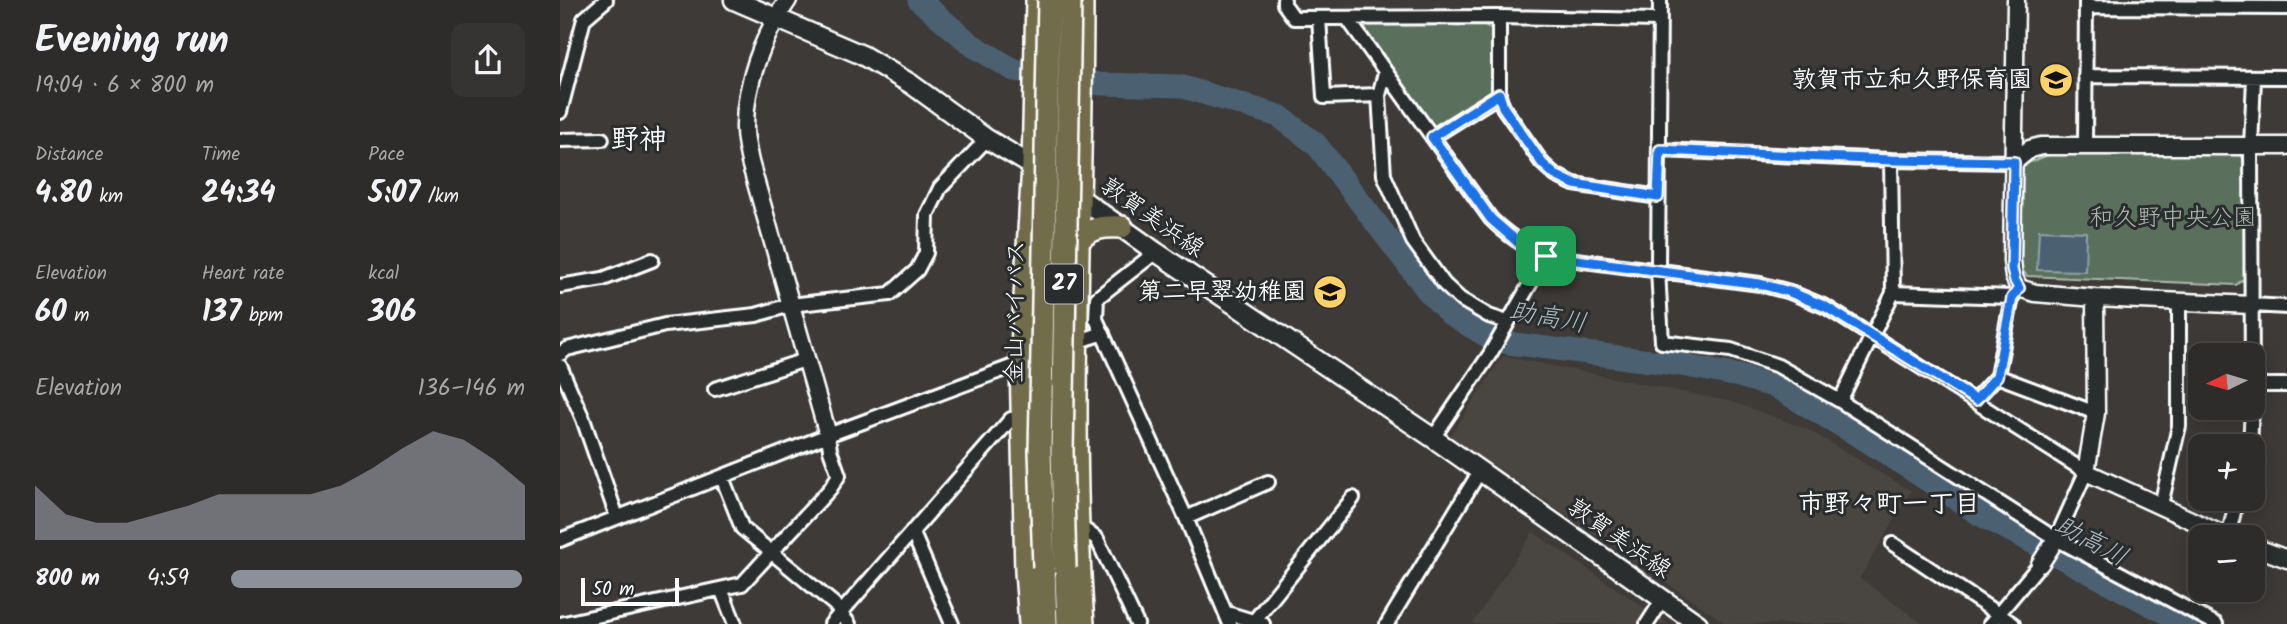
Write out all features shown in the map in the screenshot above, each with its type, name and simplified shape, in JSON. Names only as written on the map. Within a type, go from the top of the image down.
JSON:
[{"type":"highway","points":[[1030,624],[1026,572],[1021,363],[1033,165],[1037,0]]},
{"type":"highway","name":"金山バイパス","points":[[1046,624],[1040,451],[1049,0]]},
{"type":"highway","name":"金山バイパス","points":[[1068,624],[1062,452],[1070,0]]},
{"type":"highway","points":[[1082,0],[1076,343],[1077,524],[1083,624]]},
{"type":"highway","points":[[1078,241],[1087,232],[1101,226],[1122,227]]},
{"type":"main road","name":"敦賀美浜線","points":[[734,0],[862,55],[911,84],[987,139],[1033,165],[1156,252],[1433,438],[1698,624]]},
{"type":"street","points":[[560,112],[584,19],[606,0]]},
{"type":"street","points":[[562,621],[742,584],[830,489],[839,475],[750,162],[745,130],[747,99],[758,60],[775,17],[788,0]]},
{"type":"street","points":[[1284,0],[1294,18],[1499,17],[1659,20]]},
{"type":"street","points":[[1660,0],[1658,270],[1662,342],[1731,350],[1778,366],[1840,401],[2056,539],[2216,624]]},
{"type":"street","points":[[1976,400],[1997,376],[2015,293],[2012,269],[2016,0]]},
{"type":"street","points":[[2085,146],[2086,3],[2287,8]]},
{"type":"street","points":[[1499,17],[1499,94],[1503,107],[1542,163],[1555,175],[1574,184],[1658,197]]},
{"type":"street","points":[[1319,18],[1325,97],[1379,95]]},
{"type":"street","points":[[1347,18],[1491,219],[1521,245],[1546,256],[1760,284],[1790,292],[1826,307],[1874,335],[2086,472],[2203,525]]},
{"type":"street","points":[[1385,73],[1379,95],[1384,175],[1413,241],[1444,284],[1460,299],[1489,316],[1507,322]]},
{"type":"street","points":[[2085,76],[2287,77]]},
{"type":"street","points":[[2252,343],[2254,78]]},
{"type":"street","points":[[1432,137],[1499,94]]},
{"type":"street","points":[[560,140],[602,139]]},
{"type":"street","points":[[560,354],[566,349],[665,325],[756,315],[790,305],[890,294],[917,270],[926,253],[927,215],[940,188],[987,139]]},
{"type":"street","points":[[1660,150],[1891,160],[2014,162],[2030,149],[2041,146],[2287,146]]},
{"type":"street","points":[[1840,401],[1893,292],[1891,160]]},
{"type":"street","points":[[1156,252],[1097,298],[1096,319],[1229,619],[1259,622],[1353,498]]},
{"type":"street","points":[[1433,438],[1490,354],[1546,256]]},
{"type":"street","points":[[560,286],[603,279],[652,260]]},
{"type":"street","points":[[1893,292],[2035,293],[2287,307]]},
{"type":"street","points":[[1994,619],[2040,564],[2056,539],[2086,472],[2096,413],[2095,298]]},
{"type":"street","points":[[2161,505],[2179,426],[2179,301]]},
{"type":"street","points":[[560,540],[828,435],[1103,333]]},
{"type":"street","points":[[715,389],[805,360]]},
{"type":"street","points":[[560,366],[583,419],[617,517]]},
{"type":"street","points":[[1997,376],[2096,413]]},
{"type":"street","points":[[2265,384],[2287,385]]},
{"type":"street","points":[[722,477],[742,528],[834,604],[841,621],[912,531],[1011,419],[1023,418]]},
{"type":"street","points":[[1387,624],[1480,471]]},
{"type":"street","points":[[1186,518],[1268,482]]},
{"type":"street","points":[[1077,524],[1097,539],[1137,624]]},
{"type":"street","points":[[912,531],[952,624]]},
{"type":"street","points":[[1893,544],[1994,619],[2012,624]]},
{"type":"street","points":[[2265,551],[2287,559]]},
{"type":"street","points":[[721,589],[735,624]]},
{"type":"street","points":[[1647,624],[1663,599]]},
{"type":"shaded area","points":[[1503,356],[1733,402],[1807,429],[1911,491],[1860,578],[1923,624],[1727,624],[1450,436]]},
{"type":"shaded area","points":[[1533,532],[1669,624],[1472,624]]},
{"type":"green space","points":[[1369,23],[1483,24],[1494,31],[1491,91],[1442,126],[1434,126],[1365,29]]},
{"type":"green space","name":"和久野中央公園","points":[[2056,152],[2240,155],[2246,161],[2245,278],[2236,285],[2027,276],[2020,267],[2021,170],[2028,163]]},
{"type":"water","points":[[2039,230],[2086,232],[2085,271],[2037,270]]},
{"type":"waterway","name":"助高川","points":[[919,0],[972,45],[1014,70],[1100,84],[1180,86],[1279,116],[1316,144],[1427,290],[1450,314],[1490,338],[1508,343],[1682,365],[1739,376],[1776,387],[1869,442],[1981,515],[2187,624]]},
{"type":"place","name":"敦賀市立和久野保育園","points":[[2056,80]]},
{"type":"place","name":"第二早翠幼稚園","points":[[1330,292]]},
{"type":"district","name":"野神","points":[[639,140]]},
{"type":"district","name":"市野々町一丁目","points":[[1889,505]]},
{"type":"route","points":[[1499,94],[1503,107],[1542,163],[1555,175],[1574,184],[1658,197],[1660,150],[1891,160],[2014,162],[2012,269],[2019,288],[2012,298],[1997,376],[1976,400],[1826,307],[1790,292],[1760,284],[1546,256],[1521,245],[1491,219],[1432,137],[1499,94]]}]
